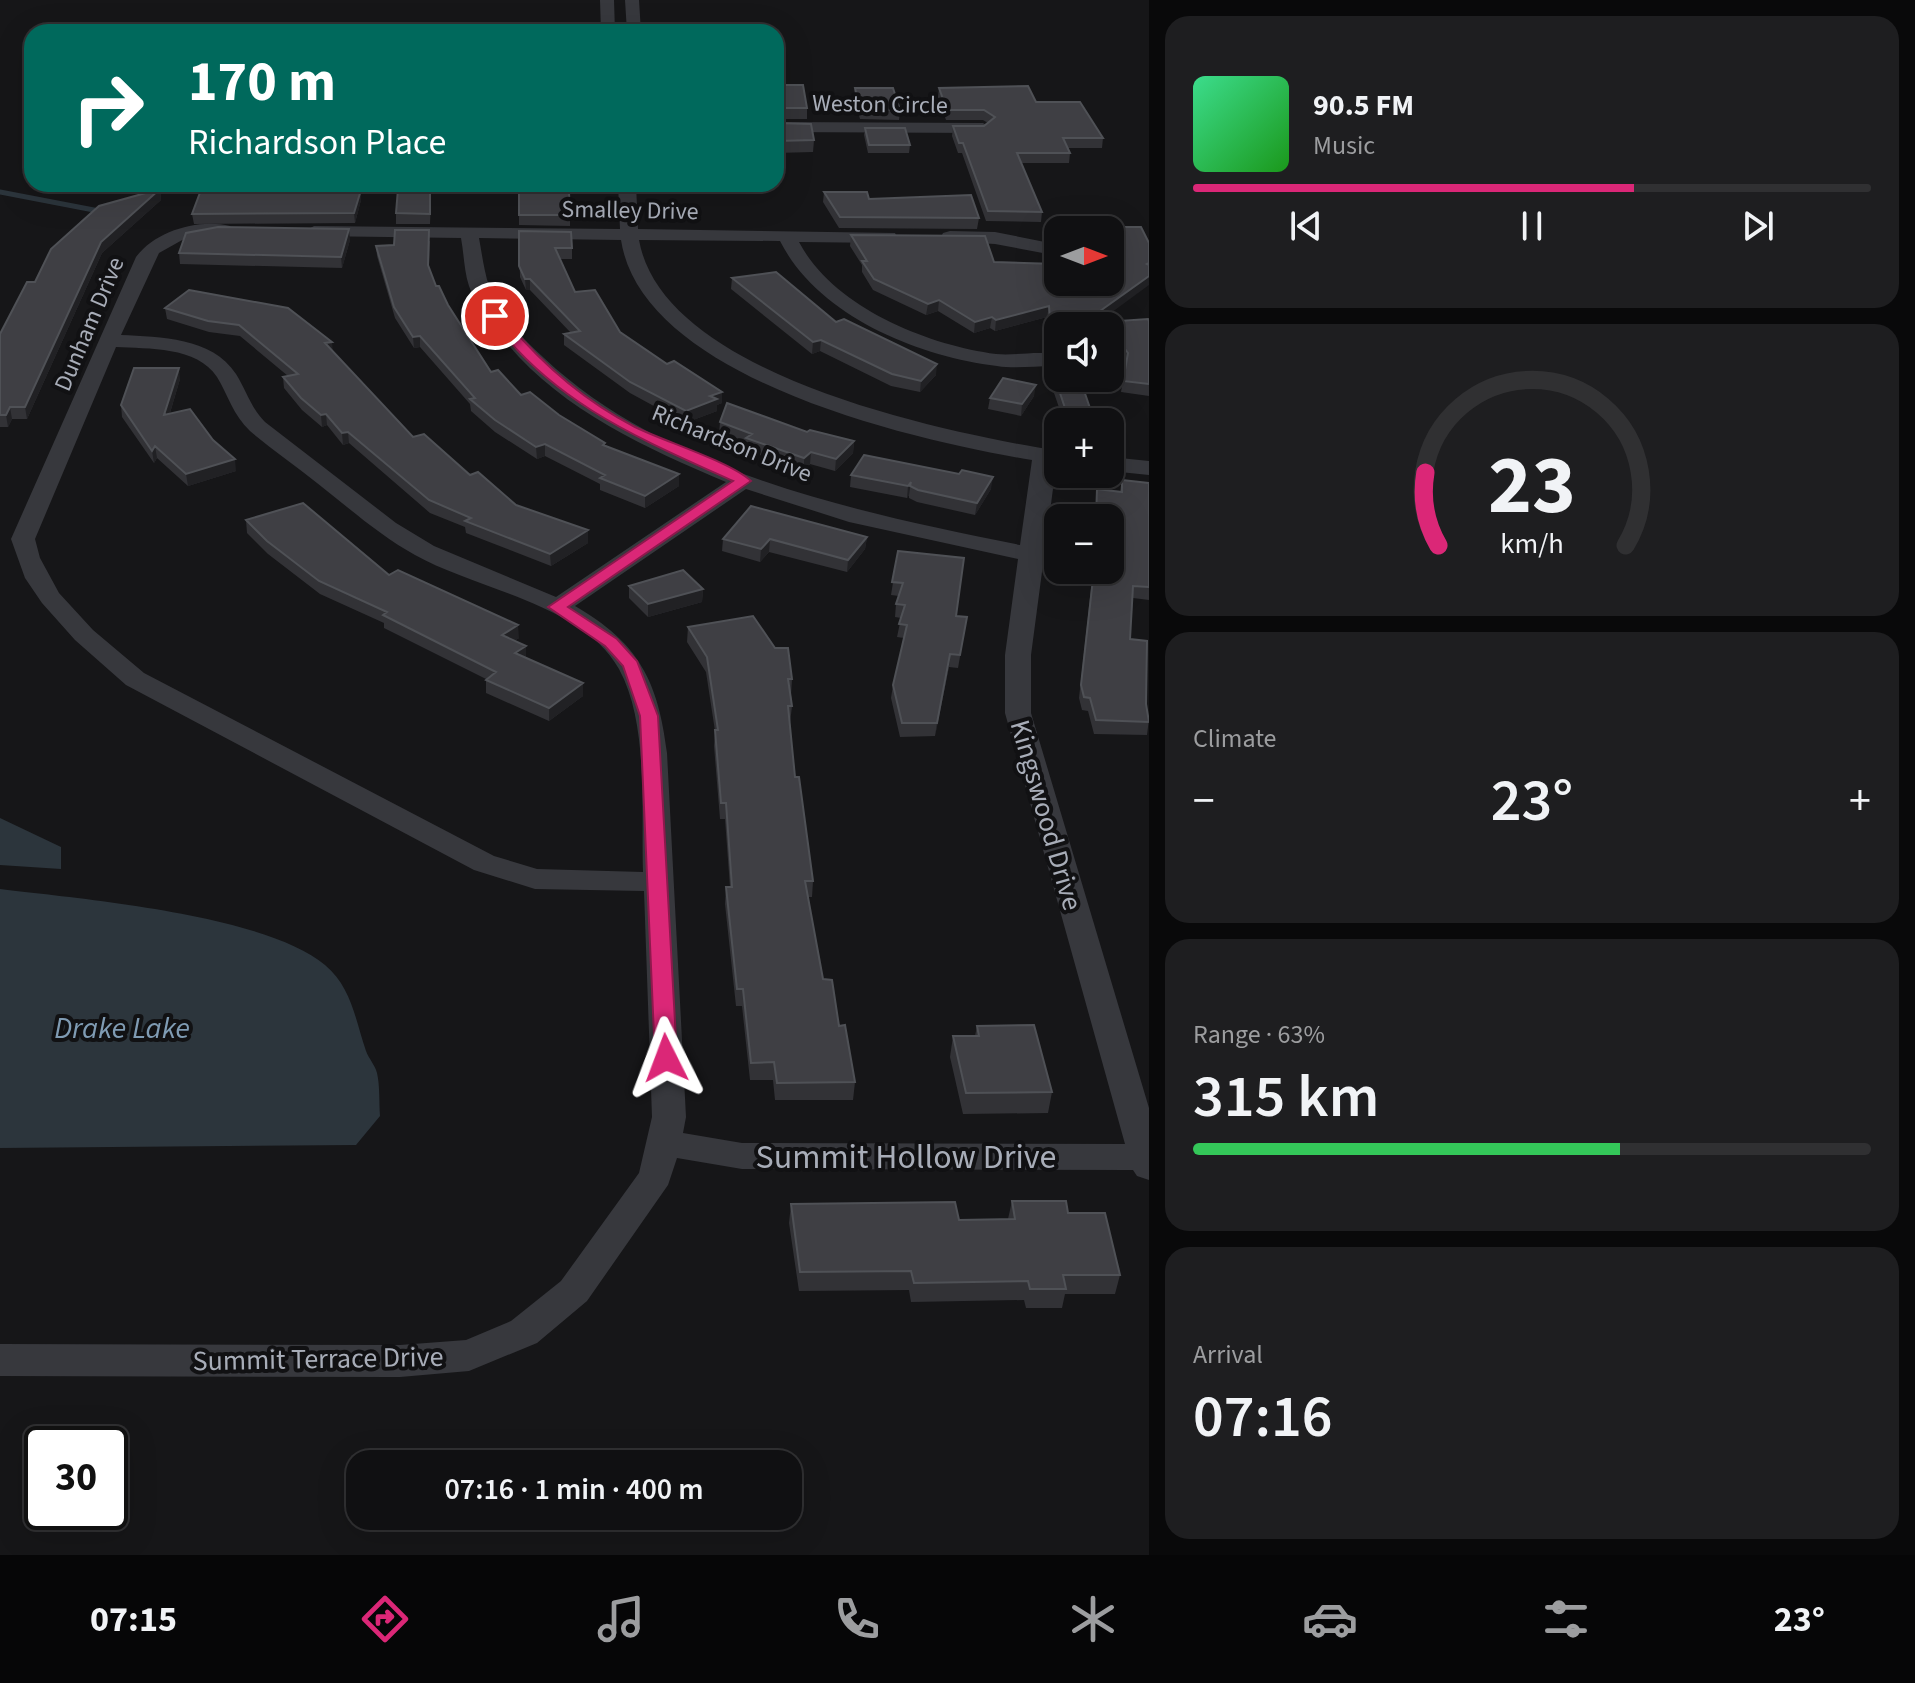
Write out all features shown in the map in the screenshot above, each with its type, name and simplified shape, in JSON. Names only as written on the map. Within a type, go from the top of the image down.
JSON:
[{"type":"street","points":[[607,0],[608,24]]},
{"type":"street","points":[[632,0],[634,24]]},
{"type":"street","name":"Weston Circle","points":[[784,127],[983,128]]},
{"type":"street","points":[[627,192],[630,233],[640,275],[666,309],[710,345],[821,399],[885,421],[937,436],[1044,456]]},
{"type":"street","name":"Dunham Drive","points":[[12,539],[71,434],[145,257],[163,241],[196,232],[243,230]]},
{"type":"street","name":"Smalley Drive","points":[[299,231],[907,237]]},
{"type":"street","name":"Richardson Drive","points":[[469,232],[470,263],[485,302],[538,366],[562,386],[628,429],[743,481],[879,523],[1030,554]]},
{"type":"street","points":[[787,236],[801,263],[815,279],[841,300],[892,327],[965,353],[996,360],[1044,360]]},
{"type":"street","points":[[937,237],[995,238],[1044,247]]},
{"type":"street","name":"Summit Terrace Drive","points":[[0,1360],[400,1361],[469,1355],[524,1332],[574,1291],[656,1176],[669,1117],[653,753],[649,716],[631,665],[611,642],[557,607],[446,561],[401,537],[250,419],[222,368],[211,359],[174,346],[111,341]]},
{"type":"street","points":[[1124,465],[1149,468]]},
{"type":"street","points":[[557,607],[743,481]]},
{"type":"street","name":"Kingswood Drive","points":[[1044,488],[1030,554],[1018,655],[1018,713],[1148,1160]]},
{"type":"street","points":[[12,539],[43,588],[105,655],[135,679],[484,863],[535,879],[658,882]]},
{"type":"street","name":"Summit Hollow Drive","points":[[665,1143],[742,1156],[1148,1160]]},
{"type":"water","points":[[0,818],[61,847],[61,869],[0,865]]},
{"type":"water","name":"Drake Lake","points":[[0,889],[122,904],[217,921],[297,948],[325,965],[347,994],[366,1051],[377,1073],[380,1116],[356,1145],[0,1148]]},
{"type":"building","points":[[784,85],[803,85],[807,108],[784,108]]},
{"type":"building","points":[[1028,86],[1036,102],[1080,102],[1103,138],[1063,138],[1070,153],[1017,153],[1042,212],[988,211],[963,143],[959,143],[953,126],[984,126],[995,117],[984,110],[947,110],[939,88]]},
{"type":"building","points":[[855,88],[893,88],[900,110],[860,110]]},
{"type":"building","points":[[784,123],[811,124],[814,140],[784,141]]},
{"type":"building","points":[[865,128],[905,128],[910,145],[869,145]]},
{"type":"building","points":[[157,192],[101,242],[25,407],[10,407],[6,415],[0,415],[0,334],[27,282],[35,282],[51,249],[99,206]]},
{"type":"building","points":[[200,192],[360,192],[354,213],[192,214]]},
{"type":"building","points":[[398,192],[430,192],[430,214],[396,213]]},
{"type":"building","points":[[519,192],[569,192],[570,215],[519,215]]},
{"type":"building","points":[[824,192],[867,192],[869,199],[971,195],[979,218],[840,217]]},
{"type":"building","points":[[218,227],[349,229],[341,257],[179,253],[186,233]]},
{"type":"building","points":[[1124,227],[1141,227],[1149,243],[1149,276],[1124,294]]},
{"type":"building","points":[[395,230],[429,230],[428,265],[436,286],[439,286],[491,372],[498,370],[521,395],[530,392],[559,415],[605,443],[603,445],[679,474],[645,496],[600,478],[605,475],[545,444],[536,447],[470,399],[475,398],[420,336],[413,337],[394,307],[376,246],[394,245]]},
{"type":"building","points":[[519,231],[571,232],[572,248],[555,248],[575,292],[595,290],[620,332],[667,364],[674,361],[722,392],[710,396],[717,399],[686,411],[630,382],[564,334],[580,331],[530,279],[525,279],[519,266]]},
{"type":"building","points":[[851,235],[985,236],[994,262],[1044,264],[1044,296],[1121,296],[1099,312],[1049,312],[1049,306],[996,320],[992,317],[975,322],[939,300],[928,304],[874,279]]},
{"type":"building","points":[[776,272],[836,322],[844,319],[937,364],[921,381],[892,374],[821,340],[813,342],[732,278]]},
{"type":"building","points":[[189,290],[288,308],[332,342],[325,343],[413,437],[424,434],[470,475],[478,472],[516,505],[588,530],[550,554],[465,521],[471,518],[429,500],[348,432],[342,433],[326,414],[321,415],[301,398],[283,377],[298,374],[239,325],[208,321],[165,308]]},
{"type":"building","points":[[1124,321],[1149,321],[1149,384],[1124,381],[1128,353],[1124,348]]},
{"type":"building","points":[[134,368],[179,368],[164,415],[190,409],[213,440],[235,459],[186,474],[155,446],[152,451],[121,405]]},
{"type":"building","points":[[1003,378],[1036,385],[1022,404],[990,398]]},
{"type":"building","points":[[1060,392],[1084,392],[1090,408],[1065,408]]},
{"type":"building","points":[[727,403],[807,432],[810,430],[854,441],[836,459],[811,452],[804,458],[746,438],[752,434],[720,422]]},
{"type":"building","points":[[864,455],[959,474],[962,470],[993,477],[977,503],[918,490],[910,486],[911,482],[908,486],[851,475]]},
{"type":"building","points":[[1124,480],[1149,483],[1149,587],[1133,586],[1130,639],[1147,641],[1146,704],[1149,722],[1096,720],[1090,698],[1084,697],[1081,685],[1092,584],[1124,584],[1124,504],[1096,504],[1097,489],[1122,492]]},
{"type":"building","points":[[303,503],[389,575],[398,570],[518,625],[502,635],[526,646],[515,653],[583,683],[549,708],[486,680],[496,672],[383,615],[387,612],[319,581],[267,541],[246,520]]},
{"type":"building","points":[[751,506],[867,537],[848,560],[770,539],[761,549],[723,539]]},
{"type":"building","points":[[898,551],[964,558],[956,616],[967,617],[960,655],[950,654],[937,723],[902,723],[893,685],[907,625],[899,624],[905,605],[896,604],[903,583],[892,582]]},
{"type":"building","points":[[683,570],[703,589],[648,604],[629,586]]},
{"type":"building","points":[[753,616],[775,648],[788,648],[792,706],[788,706],[795,777],[799,777],[813,881],[805,881],[823,979],[832,980],[839,1026],[845,1025],[855,1082],[777,1083],[774,1062],[751,1063],[743,989],[737,989],[726,887],[732,887],[726,803],[721,803],[715,730],[718,730],[707,657],[688,627]]},
{"type":"building","points":[[1034,1025],[1052,1092],[966,1093],[953,1036],[979,1036],[977,1026]]},
{"type":"building","points":[[1012,1201],[1066,1201],[1068,1213],[1105,1213],[1120,1275],[1063,1275],[1066,1289],[1030,1289],[1028,1281],[914,1283],[911,1271],[800,1272],[791,1204],[955,1202],[959,1220],[1015,1219]]},
{"type":"waterway","points":[[0,192],[99,211]]},
{"type":"route","points":[[495,316],[522,350],[562,386],[628,429],[743,481],[557,607],[611,642],[631,665],[649,716],[666,1058]]}]
